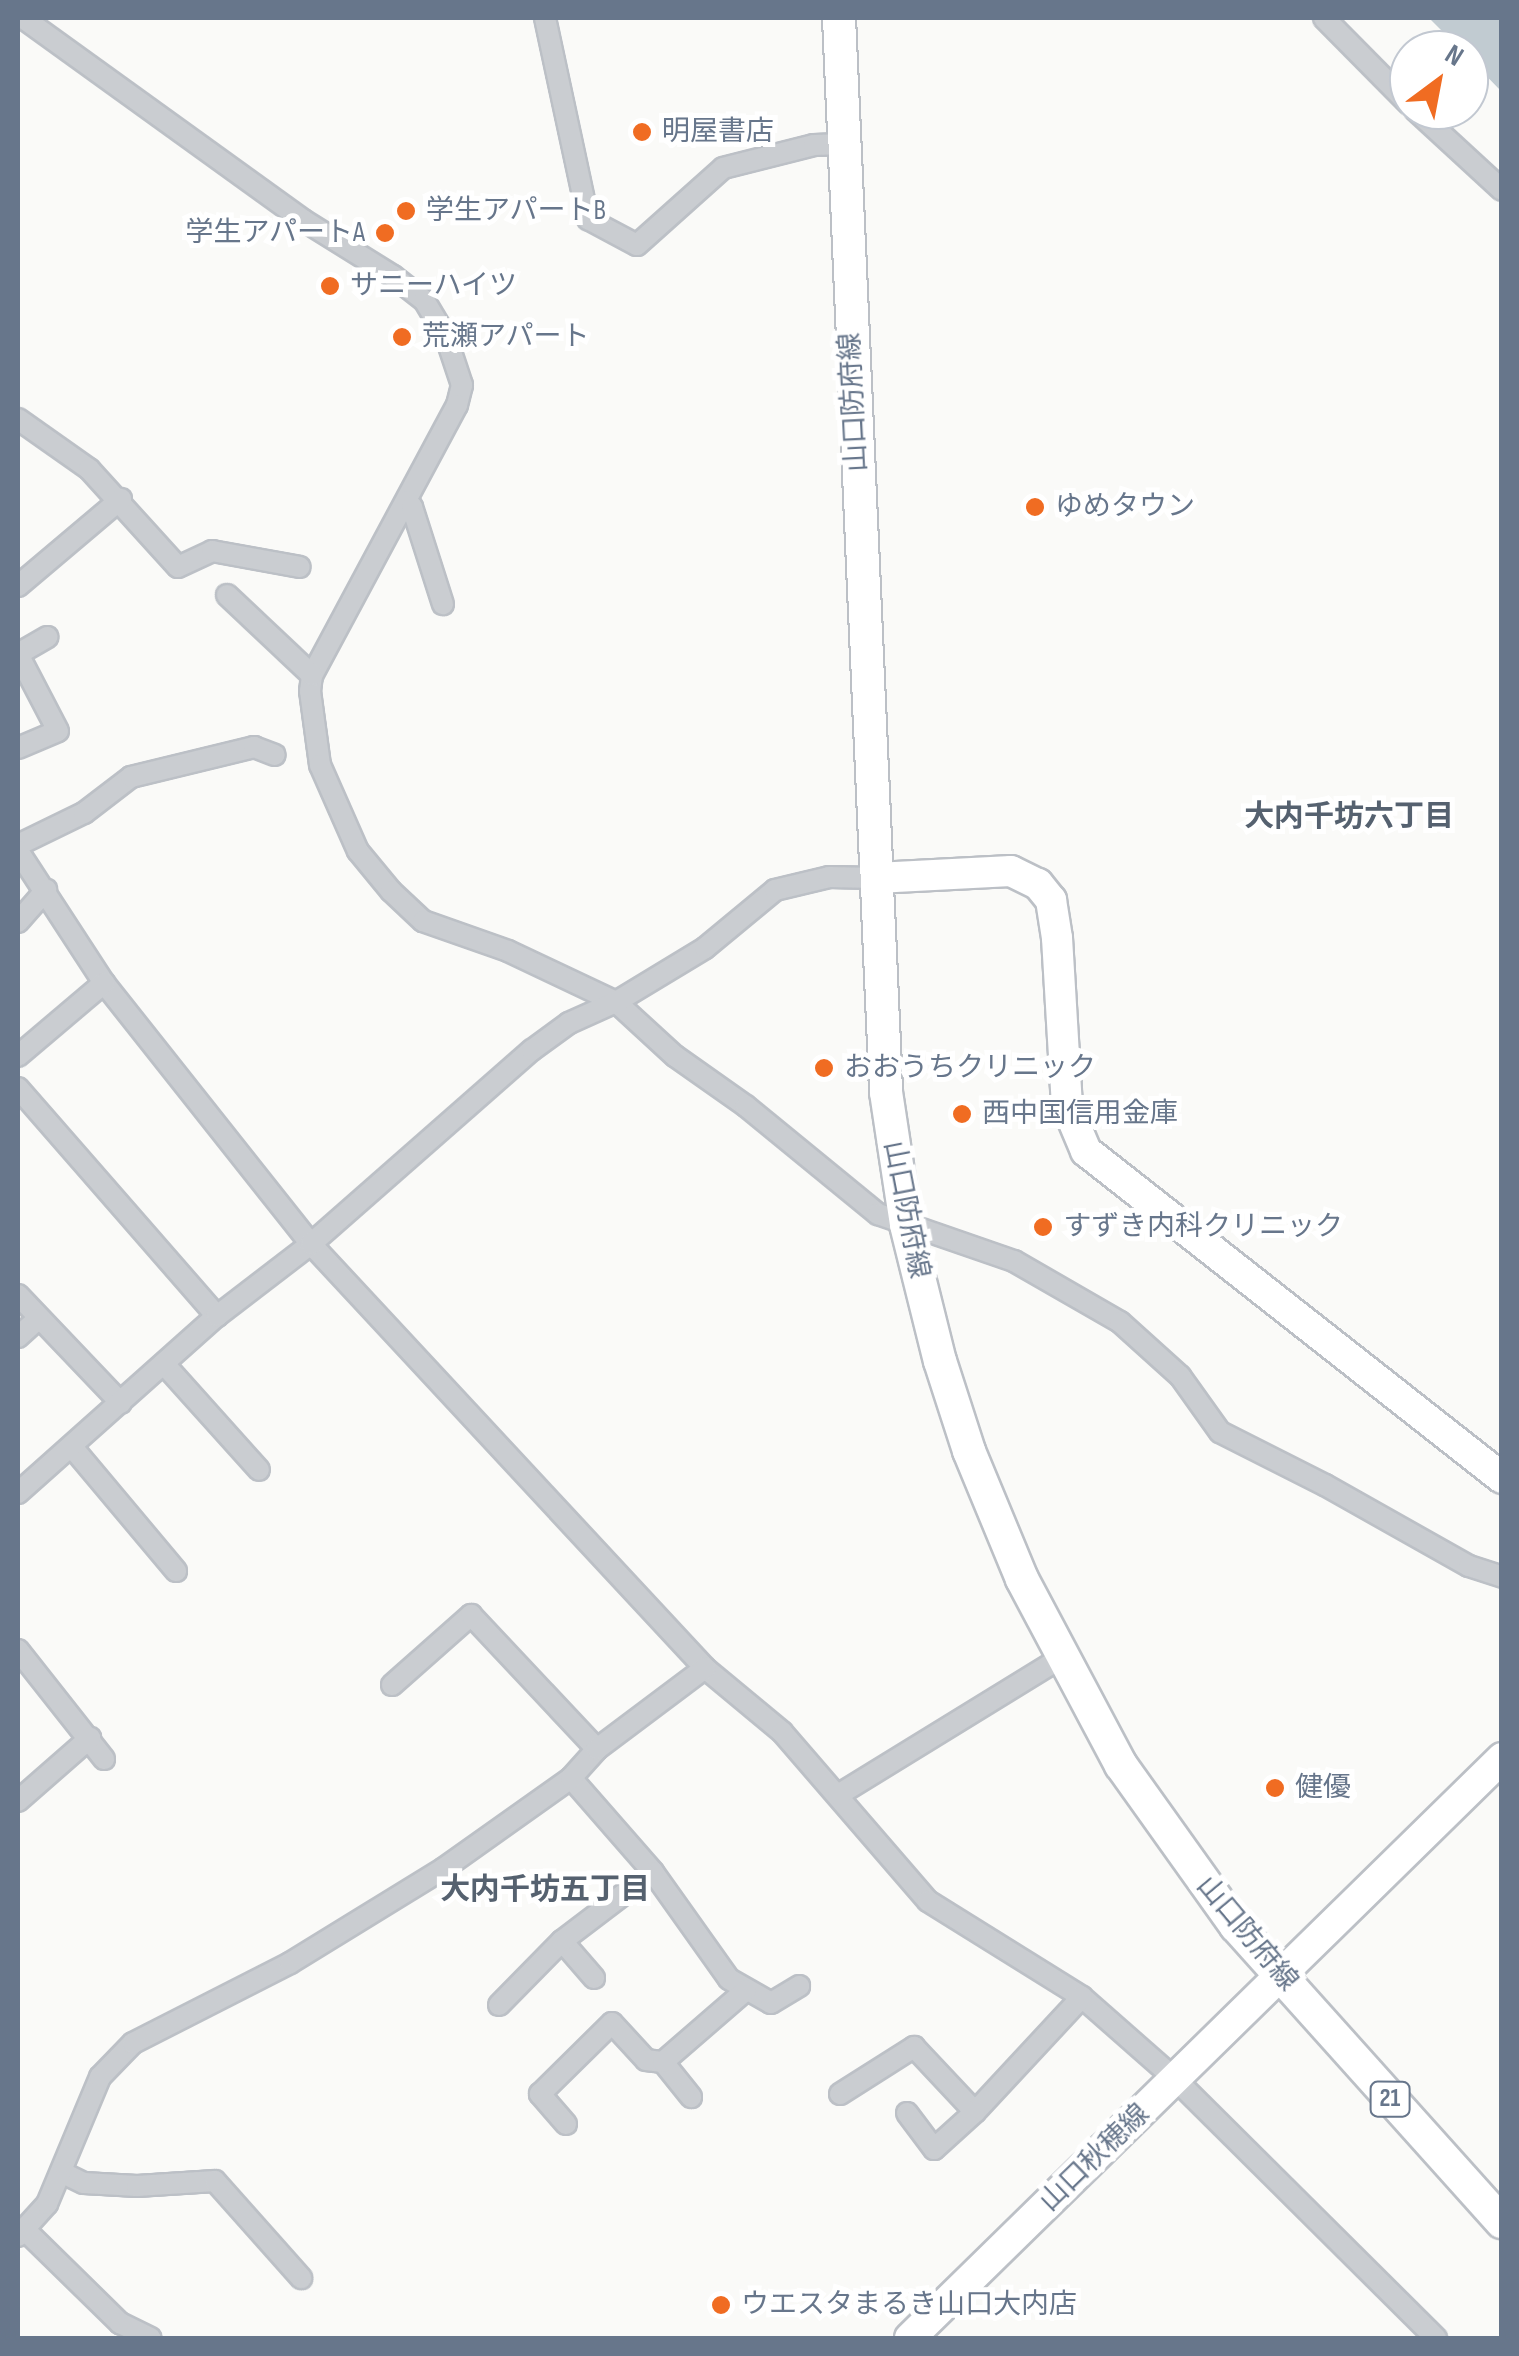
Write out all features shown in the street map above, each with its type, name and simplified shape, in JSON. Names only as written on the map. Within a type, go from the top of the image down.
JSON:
[{"type":"main road","name":"山口防府線","points":[[839,18],[886,1092],[906,1225],[940,1361],[970,1451],[1022,1580],[1121,1766],[1170,1837],[1280,1976],[1502,2222]]},
{"type":"street","points":[[23,18],[303,220],[375,263],[424,300],[446,337],[462,385],[443,435],[312,676],[311,722],[320,765],[358,851],[390,891],[423,921],[508,951],[616,1002],[675,1056],[746,1106],[852,1197],[906,1225],[1014,1261],[1066,1288],[1154,1349],[1180,1376],[1220,1432],[1325,1485],[1469,1566],[1502,1576]]},
{"type":"street","points":[[546,18],[588,219],[638,245],[724,168],[814,145],[844,144]]},
{"type":"street","points":[[1324,18],[1389,84]]},
{"type":"street","points":[[1437,130],[1502,190]]},
{"type":"street","points":[[18,419],[89,469],[121,499],[178,567],[212,551],[300,567]]},
{"type":"street","points":[[18,586],[121,499]]},
{"type":"street","points":[[406,502],[412,507],[443,604]]},
{"type":"street","points":[[227,595],[312,676]]},
{"type":"street","points":[[18,748],[58,731],[18,654],[48,637]]},
{"type":"street","points":[[275,755],[254,747],[130,776],[84,813],[18,848],[104,983],[312,1244],[706,1668],[782,1732],[928,1901],[1082,1997],[1175,2079],[1436,2338]]},
{"type":"street","points":[[18,1493],[217,1316],[312,1244],[532,1050],[569,1023],[616,1002],[705,948],[775,890],[829,877],[1012,871],[1038,884],[1051,900],[1058,938],[1067,1106],[1086,1152],[1502,1478]]},
{"type":"street","points":[[18,922],[46,890]]},
{"type":"street","points":[[18,1056],[104,983]]},
{"type":"street","points":[[18,1088],[217,1316]]},
{"type":"street","points":[[18,1295],[121,1403]]},
{"type":"street","points":[[18,1337],[38,1318]]},
{"type":"street","points":[[164,1364],[259,1470]]},
{"type":"street","points":[[72,1448],[176,1571]]},
{"type":"street","points":[[392,1685],[471,1615],[597,1748]]},
{"type":"street","points":[[18,1650],[104,1759]]},
{"type":"street","points":[[838,1795],[1061,1658]]},
{"type":"street","points":[[151,2338],[120,2323],[22,2233],[47,2204],[100,2077],[133,2043],[290,1963],[443,1869],[571,1778],[597,1748],[706,1668]]},
{"type":"street","points":[[18,1801],[90,1738]]},
{"type":"street","name":"山口秋穂線","points":[[910,2338],[1502,1758]]},
{"type":"street","points":[[571,1778],[653,1872],[730,1979],[771,2002],[800,1986]]},
{"type":"street","points":[[500,2005],[562,1941],[653,1872]]},
{"type":"street","points":[[562,1941],[594,1978]]},
{"type":"street","points":[[663,2062],[746,1990]]},
{"type":"street","points":[[907,2113],[934,2149],[975,2112],[1082,1997]]},
{"type":"street","points":[[566,2124],[540,2094],[612,2023],[646,2060],[663,2062],[691,2097]]},
{"type":"street","points":[[840,2094],[914,2047],[975,2112]]},
{"type":"street","points":[[61,2172],[84,2182],[136,2186],[215,2182],[302,2278]]},
{"type":"shaded area","points":[[1429,18],[1501,18],[1501,91],[1489,79],[1489,30],[1441,30]]},
{"type":"place","name":"明屋書店","points":[[642,132]]},
{"type":"place","name":"学生アパートB","points":[[406,211]]},
{"type":"place","name":"学生アパートA","points":[[385,233]]},
{"type":"place","name":"サニーハイツ","points":[[330,286]]},
{"type":"place","name":"荒瀬アパート","points":[[402,337]]},
{"type":"place","name":"ゆめタウン","points":[[1035,507]]},
{"type":"place","name":"おおうちクリニック","points":[[824,1068]]},
{"type":"place","name":"西中国信用金庫","points":[[962,1114]]},
{"type":"place","name":"すずき内科クリニック","points":[[1043,1227]]},
{"type":"place","name":"健優","points":[[1275,1788]]},
{"type":"place","name":"ウエスタまるき山口大内店","points":[[721,2305]]},
{"type":"district","name":"大内千坊六丁目","points":[[1349,817]]},
{"type":"district","name":"大内千坊五丁目","points":[[545,1890]]}]
